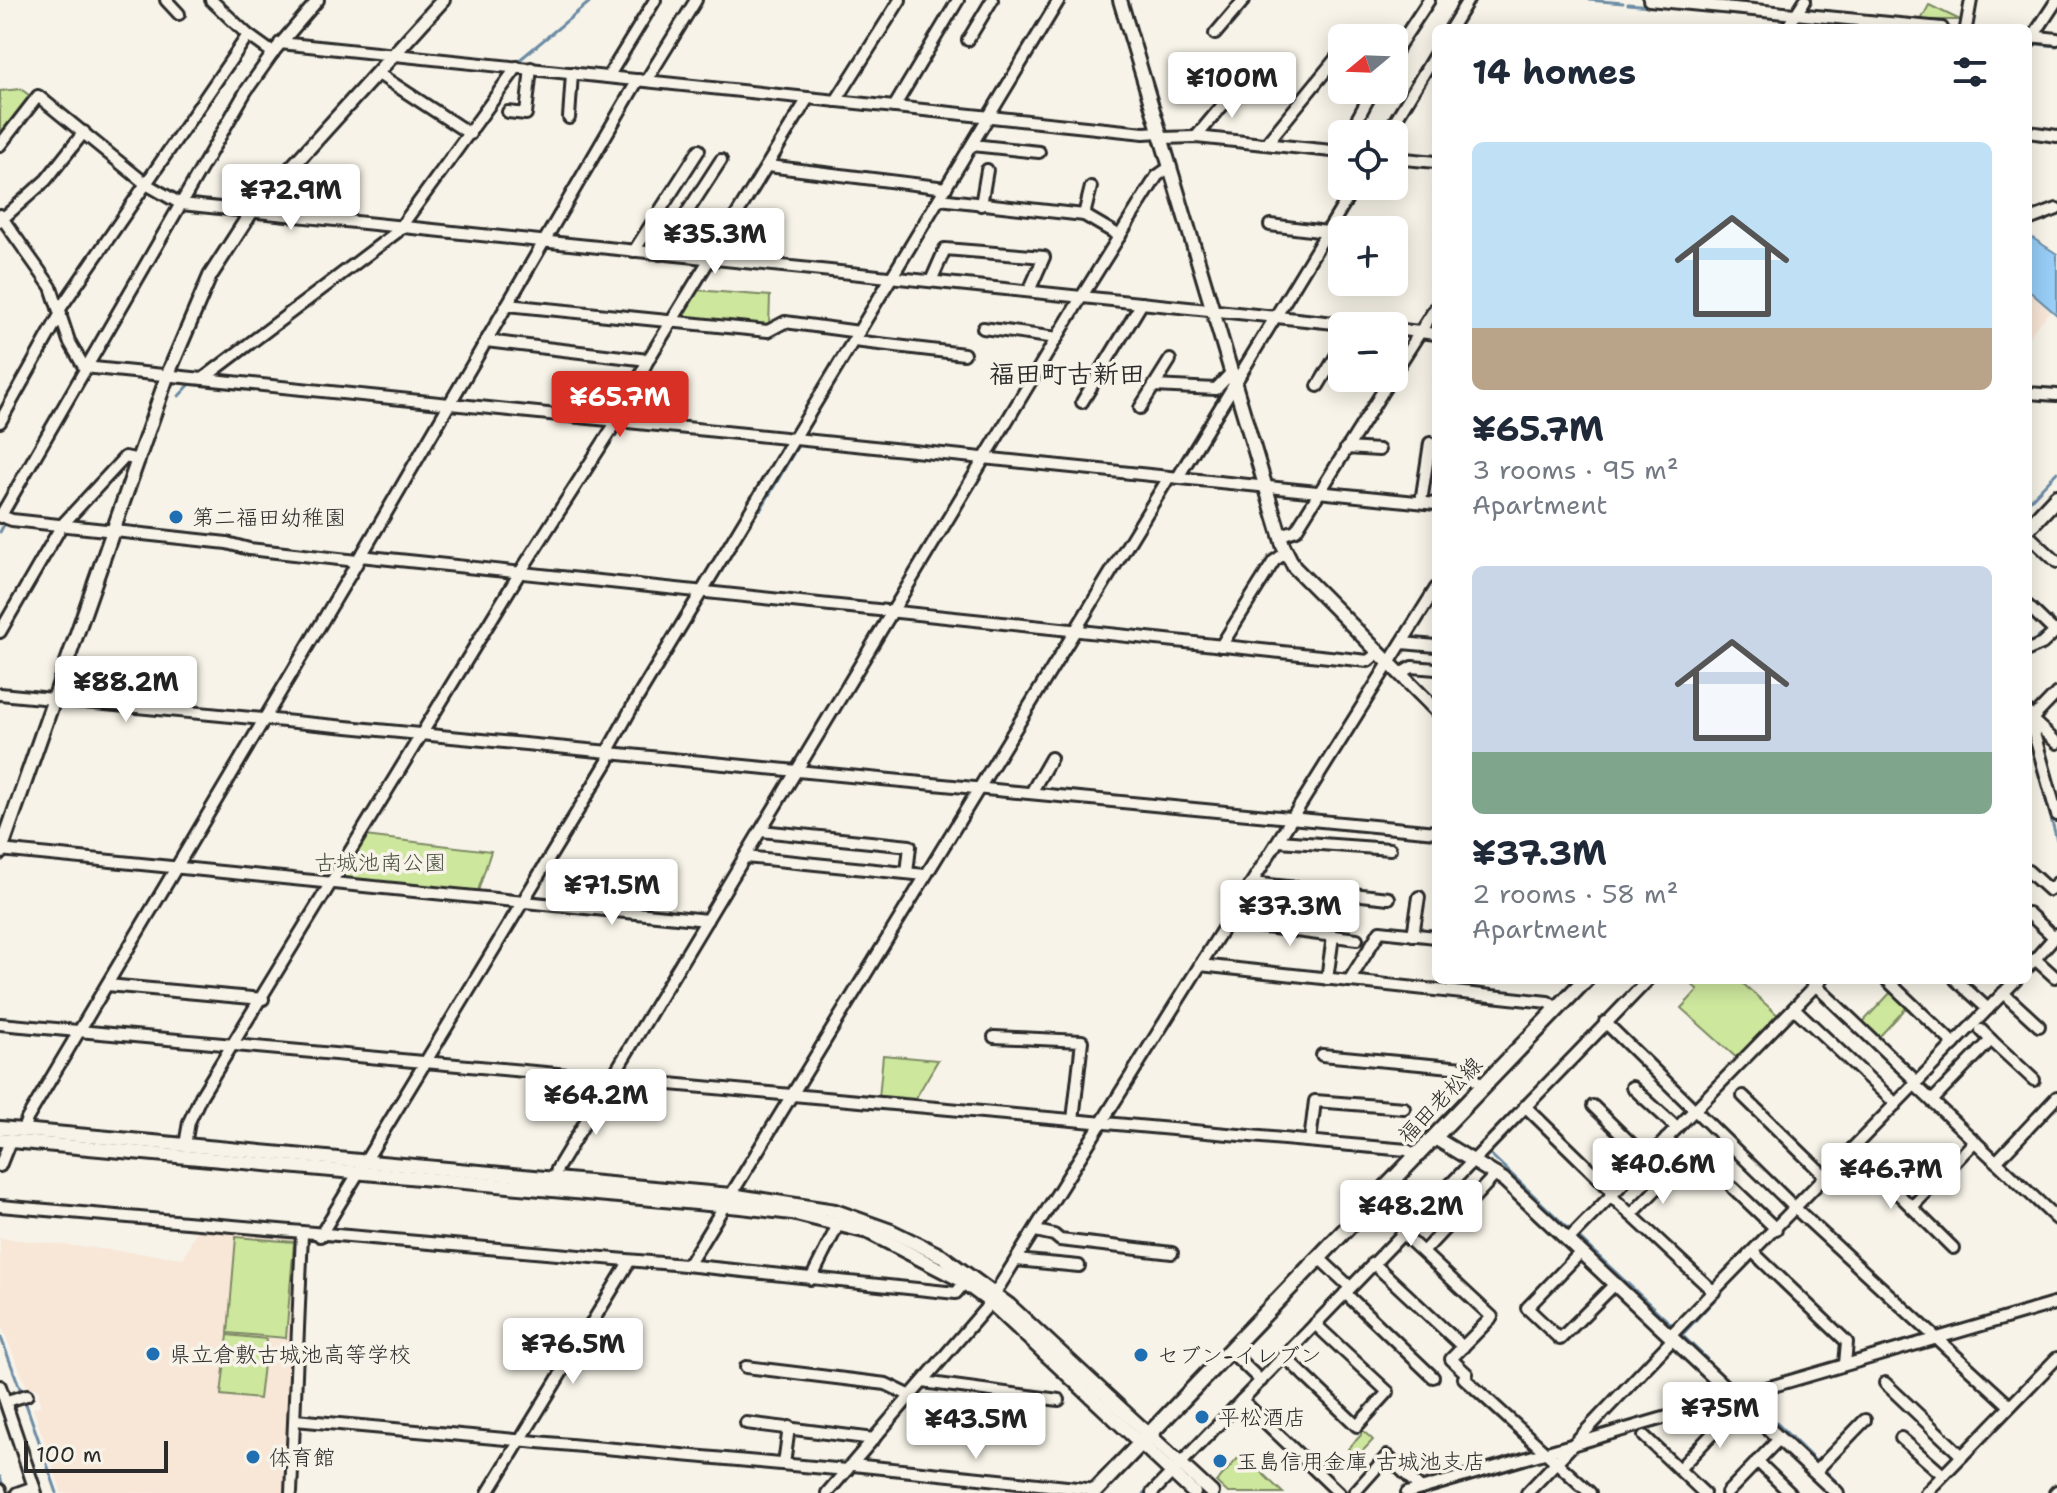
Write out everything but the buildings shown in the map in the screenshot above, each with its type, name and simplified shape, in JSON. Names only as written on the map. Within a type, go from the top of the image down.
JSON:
[{"type":"main road","points":[[2032,524],[2057,497]]},
{"type":"main road","name":"福田老松線","points":[[1095,1491],[1581,984]]},
{"type":"street","points":[[166,0],[179,14]]},
{"type":"street","points":[[211,0],[248,35],[273,53]]},
{"type":"street","points":[[318,0],[285,43],[273,53],[246,91],[185,205],[84,367],[3,517],[356,559],[1368,661],[1379,652]]},
{"type":"street","points":[[443,0],[252,211],[210,276],[168,374],[0,851],[707,920]]},
{"type":"street","points":[[608,77],[655,0]]},
{"type":"street","points":[[23,1130],[77,1032],[541,243],[638,83],[696,0]]},
{"type":"street","points":[[836,101],[900,0]]},
{"type":"street","points":[[894,107],[958,0]]},
{"type":"street","points":[[968,40],[992,0]]},
{"type":"street","points":[[318,1235],[609,755],[635,702],[896,278],[1059,0]]},
{"type":"street","points":[[1120,0],[1287,552],[1294,567],[1432,706]]},
{"type":"street","points":[[1215,34],[1244,0]]},
{"type":"street","points":[[1408,32],[1429,0]]},
{"type":"street","points":[[1453,24],[1468,0]]},
{"type":"street","points":[[1649,0],[1900,24]]},
{"type":"street","points":[[1790,24],[1805,0]]},
{"type":"street","points":[[1967,24],[1971,0]]},
{"type":"street","points":[[2032,36],[2057,0]]},
{"type":"street","points":[[0,422],[60,311],[248,35]]},
{"type":"street","points":[[2032,39],[2057,39]]},
{"type":"street","points":[[285,43],[571,77],[608,77],[806,102],[836,101],[989,119],[1328,149]]},
{"type":"street","points":[[1395,120],[1432,60]]},
{"type":"street","points":[[199,377],[400,225],[514,68]]},
{"type":"street","points":[[1266,144],[1328,68]]},
{"type":"street","points":[[508,112],[526,114],[531,71]]},
{"type":"street","points":[[377,73],[467,132]]},
{"type":"street","points":[[569,118],[571,77]]},
{"type":"street","points":[[1196,137],[1242,82]]},
{"type":"street","points":[[0,145],[38,96],[146,184],[185,205],[1328,323]]},
{"type":"street","points":[[185,1145],[189,1122],[230,1048],[263,999],[519,574],[617,421],[648,360],[806,102]]},
{"type":"street","points":[[84,132],[46,180],[1,218],[51,287],[69,341],[84,367]]},
{"type":"street","points":[[2032,133],[2057,136]]},
{"type":"street","points":[[975,146],[1039,152]]},
{"type":"street","points":[[634,251],[699,150]]},
{"type":"street","points":[[1408,159],[1432,162]]},
{"type":"street","points":[[660,254],[721,160]]},
{"type":"street","points":[[768,166],[946,188]]},
{"type":"street","points":[[555,1179],[610,1081],[1082,296],[1157,176],[1170,167]]},
{"type":"street","points":[[981,205],[987,170]]},
{"type":"street","points":[[1084,215],[1091,187]]},
{"type":"street","points":[[942,200],[1084,215],[1120,236]]},
{"type":"street","points":[[687,1266],[796,1094],[925,875],[1079,632],[1233,376],[1276,317],[1346,200]]},
{"type":"street","points":[[2032,218],[2057,209]]},
{"type":"street","points":[[1270,225],[1327,232]]},
{"type":"street","points":[[931,281],[945,249],[1044,257],[1029,291]]},
{"type":"street","points":[[507,305],[768,331],[785,322],[857,340],[964,354]]},
{"type":"street","points":[[1082,402],[1140,305]]},
{"type":"street","points":[[1408,351],[1432,313]]},
{"type":"street","points":[[983,328],[1057,338]]},
{"type":"street","points":[[1408,331],[1432,334]]},
{"type":"street","points":[[486,341],[648,360]]},
{"type":"street","points":[[1140,408],[1170,360]]},
{"type":"street","points":[[84,367],[1432,503]]},
{"type":"street","points":[[1318,386],[1328,369]]},
{"type":"street","points":[[1154,386],[1216,389],[1233,376]]},
{"type":"street","points":[[1281,535],[1296,530],[1382,392]]},
{"type":"street","points":[[2032,393],[2057,395]]},
{"type":"street","points":[[1421,502],[1430,443]]},
{"type":"street","points":[[1346,448],[1379,450]]},
{"type":"street","points":[[0,632],[59,525],[125,457],[139,460]]},
{"type":"street","points":[[2032,539],[2057,562]]},
{"type":"street","points":[[1221,646],[1274,561],[1287,552]]},
{"type":"street","points":[[827,1493],[992,1297],[1432,594]]},
{"type":"street","points":[[2032,610],[2056,631],[2032,654]]},
{"type":"street","points":[[1402,643],[1432,646]]},
{"type":"street","points":[[2032,648],[2042,644]]},
{"type":"street","points":[[1400,674],[1412,667],[1432,669]]},
{"type":"street","points":[[2032,714],[2057,693]]},
{"type":"street","points":[[0,694],[261,722],[1432,832]]},
{"type":"street","points":[[2032,718],[2057,743]]},
{"type":"street","points":[[2032,741],[2057,815]]},
{"type":"street","points":[[1031,793],[1051,758]]},
{"type":"street","points":[[761,831],[910,846],[907,873]]},
{"type":"street","points":[[1279,841],[1390,849]]},
{"type":"street","points":[[745,857],[925,875]]},
{"type":"street","points":[[2032,875],[2049,890],[2057,883]]},
{"type":"street","points":[[1252,883],[1389,898]]},
{"type":"street","points":[[1413,935],[1419,897]]},
{"type":"street","points":[[2032,916],[2056,936],[2032,963],[2055,977]]},
{"type":"street","points":[[1226,922],[1357,939]]},
{"type":"street","points":[[1349,981],[1380,931],[1432,937]]},
{"type":"street","points":[[1327,979],[1333,936]]},
{"type":"street","points":[[1200,965],[1548,1002],[1558,1009]]},
{"type":"street","points":[[1152,1493],[1644,984]]},
{"type":"street","points":[[1568,1240],[1814,984]]},
{"type":"street","points":[[1818,984],[1932,1101],[2057,1219]]},
{"type":"street","points":[[1891,984],[1954,1044]]},
{"type":"street","points":[[1960,984],[1988,1009]]},
{"type":"street","points":[[1527,1493],[1558,1453],[2012,984]]},
{"type":"street","points":[[107,985],[263,999]]},
{"type":"street","points":[[2003,993],[2039,1026]]},
{"type":"street","points":[[1794,1008],[1896,1104]]},
{"type":"street","points":[[1605,1022],[1796,1209],[2010,1406]]},
{"type":"street","points":[[0,1024],[230,1048],[796,1094],[1407,1150],[1417,1156]]},
{"type":"street","points":[[1981,1030],[2034,1080]]},
{"type":"street","points":[[994,1037],[1082,1041],[1073,1120]]},
{"type":"street","points":[[1932,1101],[1991,1040]]},
{"type":"street","points":[[1322,1055],[1463,1068],[1483,1087]]},
{"type":"street","points":[[1632,1087],[1677,1128]]},
{"type":"street","points":[[1743,1096],[1826,1177]]},
{"type":"street","points":[[1996,1162],[2057,1097]]},
{"type":"street","points":[[1310,1141],[1315,1101],[1404,1108]]},
{"type":"street","points":[[1525,1106],[1631,1215],[1714,1292]]},
{"type":"street","points":[[1593,1106],[1647,1159]]},
{"type":"street","points":[[0,1128],[185,1145],[362,1167],[803,1204],[866,1221],[942,1256],[992,1297],[1176,1468],[1212,1493]]},
{"type":"street","points":[[1435,1138],[1496,1174],[1837,1493]]},
{"type":"street","points":[[1666,1139],[1700,1170]]},
{"type":"street","points":[[0,1166],[5,1141],[555,1179],[727,1200],[839,1223],[897,1245],[992,1297]]},
{"type":"street","points":[[1912,1207],[1975,1141]]},
{"type":"street","points":[[1853,1149],[1953,1248]]},
{"type":"street","points":[[1423,1252],[1496,1174]]},
{"type":"street","points":[[1631,1215],[1671,1174]]},
{"type":"street","points":[[1733,1188],[1776,1229]]},
{"type":"street","points":[[0,1206],[302,1237],[318,1235],[687,1266],[956,1293],[964,1283]]},
{"type":"street","points":[[811,1279],[839,1223]]},
{"type":"street","points":[[1036,1231],[1054,1235],[1060,1240],[1172,1253]]},
{"type":"street","points":[[1402,1233],[1492,1317],[1451,1359],[1467,1374],[1464,1378],[1558,1453],[1590,1493]]},
{"type":"street","points":[[291,1493],[302,1237]]},
{"type":"street","points":[[1581,1252],[1527,1308],[1560,1339],[1615,1284]]},
{"type":"street","points":[[1753,1252],[1847,1342],[1845,1364]]},
{"type":"street","points":[[1319,1258],[1433,1377]]},
{"type":"street","points":[[1016,1260],[1079,1266]]},
{"type":"street","points":[[488,1493],[523,1443],[629,1262]]},
{"type":"street","points":[[1373,1263],[1463,1347]]},
{"type":"street","points":[[1407,1493],[1558,1453],[1734,1396],[2057,1303]]},
{"type":"street","points":[[1284,1356],[1357,1426],[1388,1392],[1315,1324]]},
{"type":"street","points":[[1229,1350],[1261,1381]]},
{"type":"street","points":[[1926,1493],[2057,1358]]},
{"type":"street","points":[[746,1367],[886,1384],[908,1395]]},
{"type":"street","points":[[923,1382],[1059,1400]]},
{"type":"street","points":[[1885,1383],[1962,1456]]},
{"type":"street","points":[[0,1386],[35,1490],[17,1493]]},
{"type":"street","points":[[7,1401],[27,1395]]},
{"type":"street","points":[[1242,1400],[1339,1493]]},
{"type":"street","points":[[1679,1469],[1732,1413],[1746,1408]]},
{"type":"street","points":[[295,1420],[523,1443],[1095,1491]]},
{"type":"street","points":[[1815,1472],[1865,1420]]},
{"type":"street","points":[[746,1423],[871,1438]]},
{"type":"street","points":[[784,1464],[789,1427]]},
{"type":"street","points":[[1644,1436],[1704,1493]]},
{"type":"street","points":[[1901,1438],[1943,1475]]},
{"type":"street","points":[[1727,1493],[1779,1439]]},
{"type":"street","points":[[1354,1493],[1387,1456],[1421,1489]]},
{"type":"street","points":[[1757,1461],[1790,1493]]},
{"type":"street","points":[[1176,1468],[1194,1493]]},
{"type":"street","points":[[1737,1483],[1747,1493]]},
{"type":"shaded area","points":[[2032,294],[2050,311],[2032,332]]},
{"type":"shaded area","name":"県立倉敷古城池高等学校","points":[[197,1230],[295,1239],[288,1493],[62,1493],[33,1408],[40,1406],[39,1389],[27,1387],[0,1322],[0,1238],[184,1258]]},
{"type":"green space","points":[[1929,5],[1960,20],[1921,20]]},
{"type":"green space","points":[[21,89],[34,99],[0,139],[0,91]]},
{"type":"green space","points":[[696,290],[770,296],[769,327],[678,319]]},
{"type":"green space","name":"古城池南公園","points":[[365,836],[491,851],[478,891],[342,883],[340,878]]},
{"type":"green space","points":[[1691,984],[1743,984],[1781,1018],[1739,1060],[1681,1008],[1698,990]]},
{"type":"green space","points":[[1893,990],[1909,1005],[1878,1038],[1862,1023]]},
{"type":"green space","points":[[883,1055],[938,1060],[914,1101],[879,1098]]},
{"type":"green space","points":[[236,1237],[294,1242],[286,1338],[228,1333]]},
{"type":"green space","points":[[228,1335],[266,1339],[259,1399],[221,1395]]},
{"type":"green space","points":[[1718,1408],[1724,1413],[1709,1430],[1693,1416]]},
{"type":"green space","points":[[1361,1429],[1373,1440],[1357,1457],[1348,1449],[1361,1435]]},
{"type":"green space","points":[[1242,1454],[1283,1493],[1228,1493],[1216,1482]]},
{"type":"water","points":[[2032,238],[2057,254],[2057,315],[2032,293]]},
{"type":"waterway","points":[[517,62],[592,0]]},
{"type":"waterway","points":[[997,113],[1065,0]]},
{"type":"waterway","points":[[1589,0],[1623,3]]},
{"type":"waterway","points":[[1628,4],[1783,18]]},
{"type":"waterway","points":[[2037,44],[2057,46]]},
{"type":"waterway","points":[[367,57],[375,58]]},
{"type":"waterway","points":[[575,79],[631,85]]},
{"type":"waterway","points":[[98,359],[258,82]]},
{"type":"waterway","points":[[639,86],[802,103]]},
{"type":"waterway","points":[[810,104],[981,122]]},
{"type":"waterway","points":[[945,198],[993,120]]},
{"type":"waterway","points":[[198,376],[336,272]]},
{"type":"waterway","points":[[860,339],[897,281]]},
{"type":"waterway","points":[[1282,323],[1322,327]]},
{"type":"waterway","points":[[179,396],[193,381]]},
{"type":"waterway","points":[[9,515],[74,399]]},
{"type":"waterway","points":[[410,462],[442,406]]},
{"type":"waterway","points":[[755,511],[761,509],[800,442]]},
{"type":"waterway","points":[[2032,498],[2057,472]]},
{"type":"waterway","points":[[1020,731],[1164,495]]},
{"type":"waterway","points":[[0,532],[6,521]]},
{"type":"waterway","points":[[353,558],[368,534]]},
{"type":"waterway","points":[[2032,641],[2048,631]]},
{"type":"waterway","points":[[624,731],[653,682]]},
{"type":"waterway","points":[[182,716],[258,724]]},
{"type":"waterway","points":[[211,799],[256,723]]},
{"type":"waterway","points":[[266,724],[413,739]]},
{"type":"waterway","points":[[2032,749],[2057,840]]},
{"type":"waterway","points":[[556,752],[604,757]]},
{"type":"waterway","points":[[578,801],[605,756]]},
{"type":"waterway","points":[[994,795],[1102,805]]},
{"type":"waterway","points":[[2041,960],[2057,943]]},
{"type":"waterway","points":[[1470,1155],[1637,984]]},
{"type":"waterway","points":[[0,1030],[72,1037]]},
{"type":"waterway","points":[[83,1037],[227,1049]]},
{"type":"waterway","points":[[1194,1136],[1400,1156]]},
{"type":"waterway","points":[[1487,1151],[1570,1230]]},
{"type":"waterway","points":[[1804,1206],[1850,1158]]},
{"type":"waterway","points":[[1351,1279],[1463,1163]]},
{"type":"waterway","points":[[2005,1163],[2031,1188]]},
{"type":"waterway","points":[[1761,1251],[1794,1216]]},
{"type":"waterway","points":[[211,1229],[299,1238]]},
{"type":"waterway","points":[[1580,1239],[1672,1325]]},
{"type":"waterway","points":[[1707,1359],[1682,1335],[1751,1260]]},
{"type":"waterway","points":[[579,1353],[633,1266],[683,1269]]},
{"type":"waterway","points":[[1330,1301],[1342,1290]]},
{"type":"waterway","points":[[0,1335],[21,1391]]},
{"type":"waterway","points":[[1749,1396],[1840,1485]]},
{"type":"waterway","points":[[25,1401],[57,1493]]},
{"type":"waterway","points":[[1184,1452],[1210,1426]]},
{"type":"waterway","points":[[500,1483],[523,1445]]},
{"type":"waterway","points":[[1144,1493],[1161,1476]]},
{"type":"waterway","points":[[0,1477],[4,1489]]},
{"type":"place","name":"第二福田幼稚園","points":[[176,517]]},
{"type":"place","name":"県立倉敷古城池高等学校","points":[[153,1354]]},
{"type":"place","name":"セブン-イレブン","points":[[1141,1355]]},
{"type":"place","name":"平松酒店","points":[[1202,1417]]},
{"type":"place","name":"体育館","points":[[253,1457]]},
{"type":"place","name":"玉島信用金庫 古城池支店","points":[[1220,1461]]},
{"type":"district","name":"福田町古新田","points":[[1067,373]]}]
